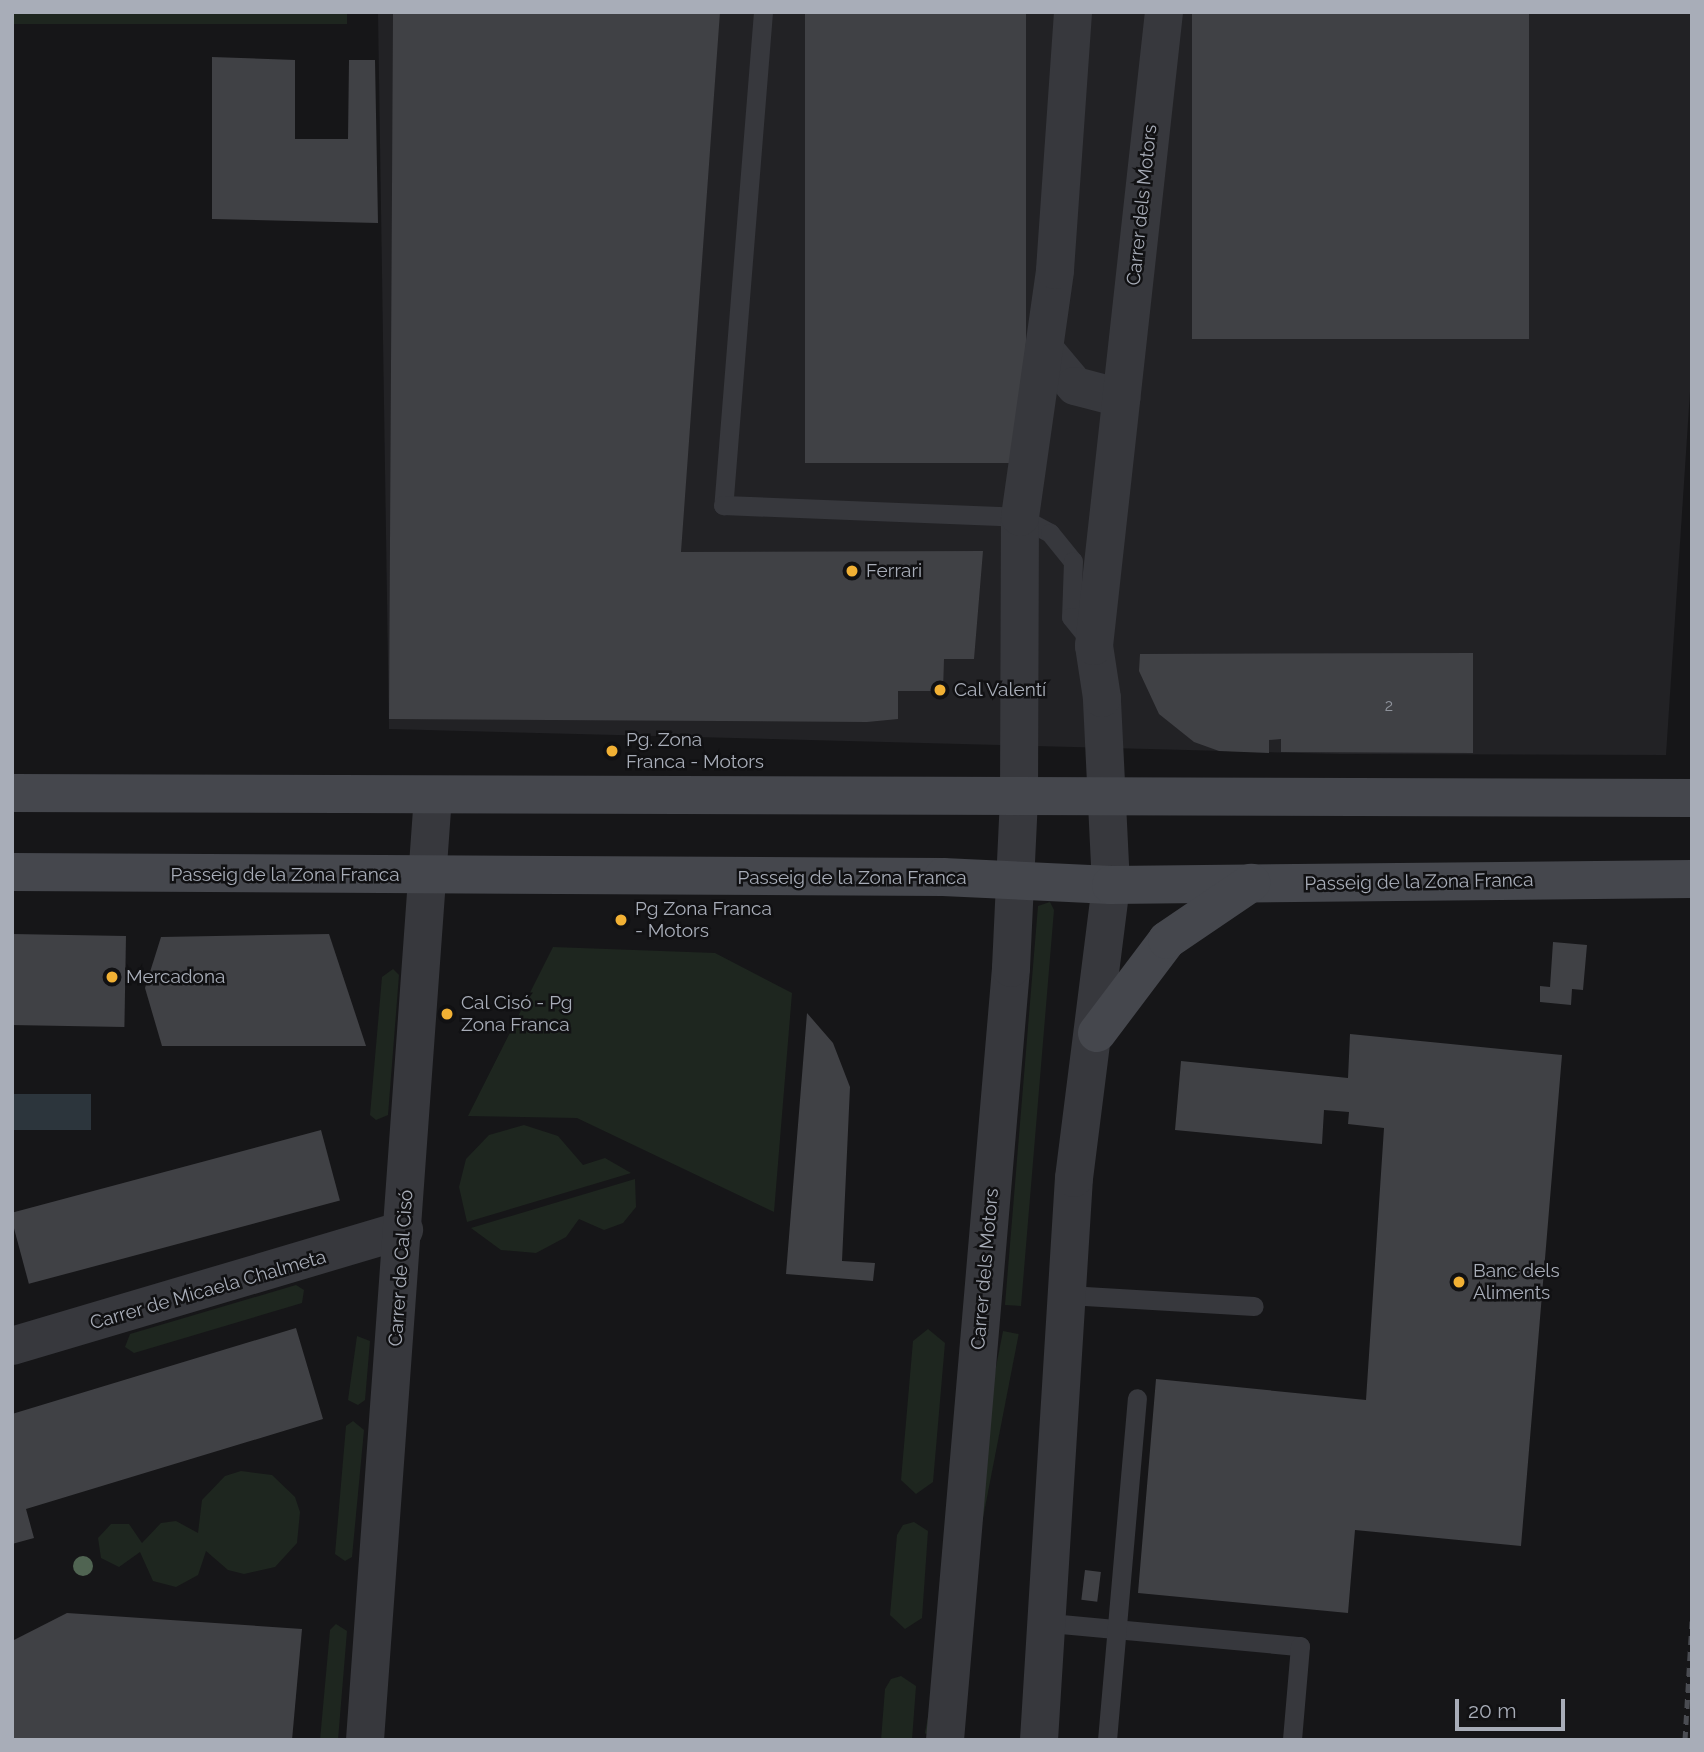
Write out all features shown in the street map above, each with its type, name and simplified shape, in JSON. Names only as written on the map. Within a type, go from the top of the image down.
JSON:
[{"type":"main road","points":[[12,793],[1692,798]]},
{"type":"main road","name":"Passeig de la Zona Franca","points":[[12,872],[1016,879],[1111,885],[1692,879]]},
{"type":"main road","points":[[1097,1033],[1167,940],[1251,883]]},
{"type":"street","points":[[1020,517],[1055,270],[1073,12]]},
{"type":"street","points":[[1139,12],[1132,87],[1153,107]]},
{"type":"street","name":"Carrer dels Motors","points":[[1111,885],[1102,698],[1095,664],[1121,398],[1164,12]]},
{"type":"street","points":[[1044,349],[1075,386],[1121,398]]},
{"type":"street","name":"Carrer dels Motors","points":[[945,1740],[1016,879],[1019,797],[1016,625],[1020,517]]},
{"type":"street","name":"Carrer de Cal Cisó","points":[[365,1740],[431,877],[433,795]]},
{"type":"street","points":[[1040,1740],[1050,1623],[1074,1178],[1097,1033],[1111,885]]},
{"type":"street","name":"Carrer de Micaela Chalmeta","points":[[12,1346],[404,1230]]},
{"type":"lane","points":[[763,12],[723,505],[1020,517],[1050,533],[1073,561],[1071,617],[1095,664]]},
{"type":"lane","points":[[1068,1295],[1254,1306]]},
{"type":"lane","points":[[1107,1740],[1114,1630],[1137,1398]]},
{"type":"lane","points":[[1050,1623],[1300,1646],[1292,1740]]},
{"type":"shaded area","points":[[12,12],[347,12],[347,24],[12,24]]},
{"type":"shaded area","points":[[378,12],[1692,12],[1692,362],[1666,755],[1339,754],[389,729]]},
{"type":"shaded area","points":[[1050,902],[1054,910],[1021,1306],[1005,1305],[1038,906]]},
{"type":"shaded area","points":[[553,947],[715,953],[792,993],[774,1212],[577,1118],[468,1116]]},
{"type":"shaded area","points":[[393,969],[399,975],[388,1115],[376,1120],[370,1115],[382,977]]},
{"type":"shaded area","points":[[12,1094],[91,1094],[91,1130],[12,1130]]},
{"type":"shaded area","points":[[524,1125],[558,1136],[583,1165],[605,1158],[631,1173],[467,1222],[459,1187],[466,1159],[489,1135]]},
{"type":"shaded area","points":[[635,1179],[636,1207],[623,1223],[604,1230],[579,1219],[566,1237],[536,1253],[501,1250],[471,1228]]},
{"type":"shaded area","points":[[296,1285],[304,1290],[302,1303],[134,1353],[125,1347],[130,1334]]},
{"type":"shaded area","points":[[928,1329],[945,1343],[933,1482],[916,1494],[901,1480],[913,1341]]},
{"type":"shaded area","points":[[1003,1331],[1019,1334],[940,1737],[925,1733]]},
{"type":"shaded area","points":[[357,1336],[370,1341],[365,1400],[358,1405],[348,1400]]},
{"type":"shaded area","points":[[353,1421],[364,1430],[352,1557],[345,1561],[335,1554],[346,1426]]},
{"type":"shaded area","points":[[241,1471],[272,1475],[295,1497],[300,1512],[297,1543],[275,1567],[244,1574],[228,1570],[206,1551],[198,1575],[176,1587],[153,1581],[140,1552],[119,1567],[101,1558],[98,1538],[111,1524],[129,1524],[142,1543],[161,1523],[176,1521],[198,1533],[202,1500],[225,1476]]},
{"type":"shaded area","points":[[914,1522],[928,1531],[922,1618],[905,1629],[890,1615],[897,1535],[903,1525]]},
{"type":"shaded area","points":[[336,1624],[347,1631],[338,1740],[320,1740],[330,1630]]},
{"type":"shaded area","points":[[901,1676],[916,1686],[912,1740],[881,1740],[885,1689],[891,1679]]},
{"type":"building","points":[[393,12],[720,12],[681,552],[983,551],[974,659],[944,659],[943,691],[898,691],[898,719],[867,722],[389,719]]},
{"type":"building","points":[[805,12],[1026,12],[1026,463],[805,463]]},
{"type":"building","points":[[1192,12],[1529,12],[1529,339],[1192,339]]},
{"type":"building","points":[[212,57],[295,60],[295,139],[348,139],[349,60],[375,60],[378,223],[212,219]]},
{"type":"building","points":[[1473,653],[1473,753],[1281,752],[1281,739],[1269,740],[1269,753],[1219,751],[1194,742],[1159,714],[1139,671],[1140,654]]},
{"type":"building","points":[[12,934],[126,936],[124,1027],[12,1025]]},
{"type":"building","points":[[329,934],[366,1046],[162,1046],[145,988],[161,937]]},
{"type":"building","points":[[1553,942],[1587,945],[1583,990],[1572,989],[1571,1005],[1540,1002],[1540,986],[1550,987]]},
{"type":"building","points":[[807,1013],[833,1043],[850,1087],[842,1261],[875,1263],[873,1281],[786,1274]]},
{"type":"building","name":"Banc dels Aliments","points":[[1350,1034],[1562,1055],[1521,1546],[1355,1530],[1348,1613],[1138,1593],[1156,1379],[1366,1400],[1384,1128],[1348,1124],[1349,1112],[1324,1110],[1322,1144],[1175,1130],[1181,1061],[1348,1078]]},
{"type":"building","points":[[321,1130],[340,1201],[29,1284],[12,1213]]},
{"type":"building","points":[[296,1328],[323,1419],[26,1509],[34,1538],[12,1544],[12,1414]]},
{"type":"building","points":[[1085,1570],[1101,1572],[1097,1602],[1081,1600]]},
{"type":"building","points":[[67,1613],[302,1629],[292,1740],[12,1740],[12,1641]]},
{"type":"railway","points":[[1685,1740],[1692,1621]]},
{"type":"place","name":"Ferrari","points":[[852,571]]},
{"type":"place","name":"Cal Valentí","points":[[940,690]]},
{"type":"place","name":"Pg. Zona Franca - Motors","points":[[612,751]]},
{"type":"place","name":"Pg Zona Franca - Motors","points":[[621,920]]},
{"type":"place","name":"Mercadona","points":[[112,977]]},
{"type":"place","name":"Cal Cisó - Pg Zona Franca","points":[[447,1014]]},
{"type":"place","name":"Banc dels Aliments","points":[[1459,1282]]}]
